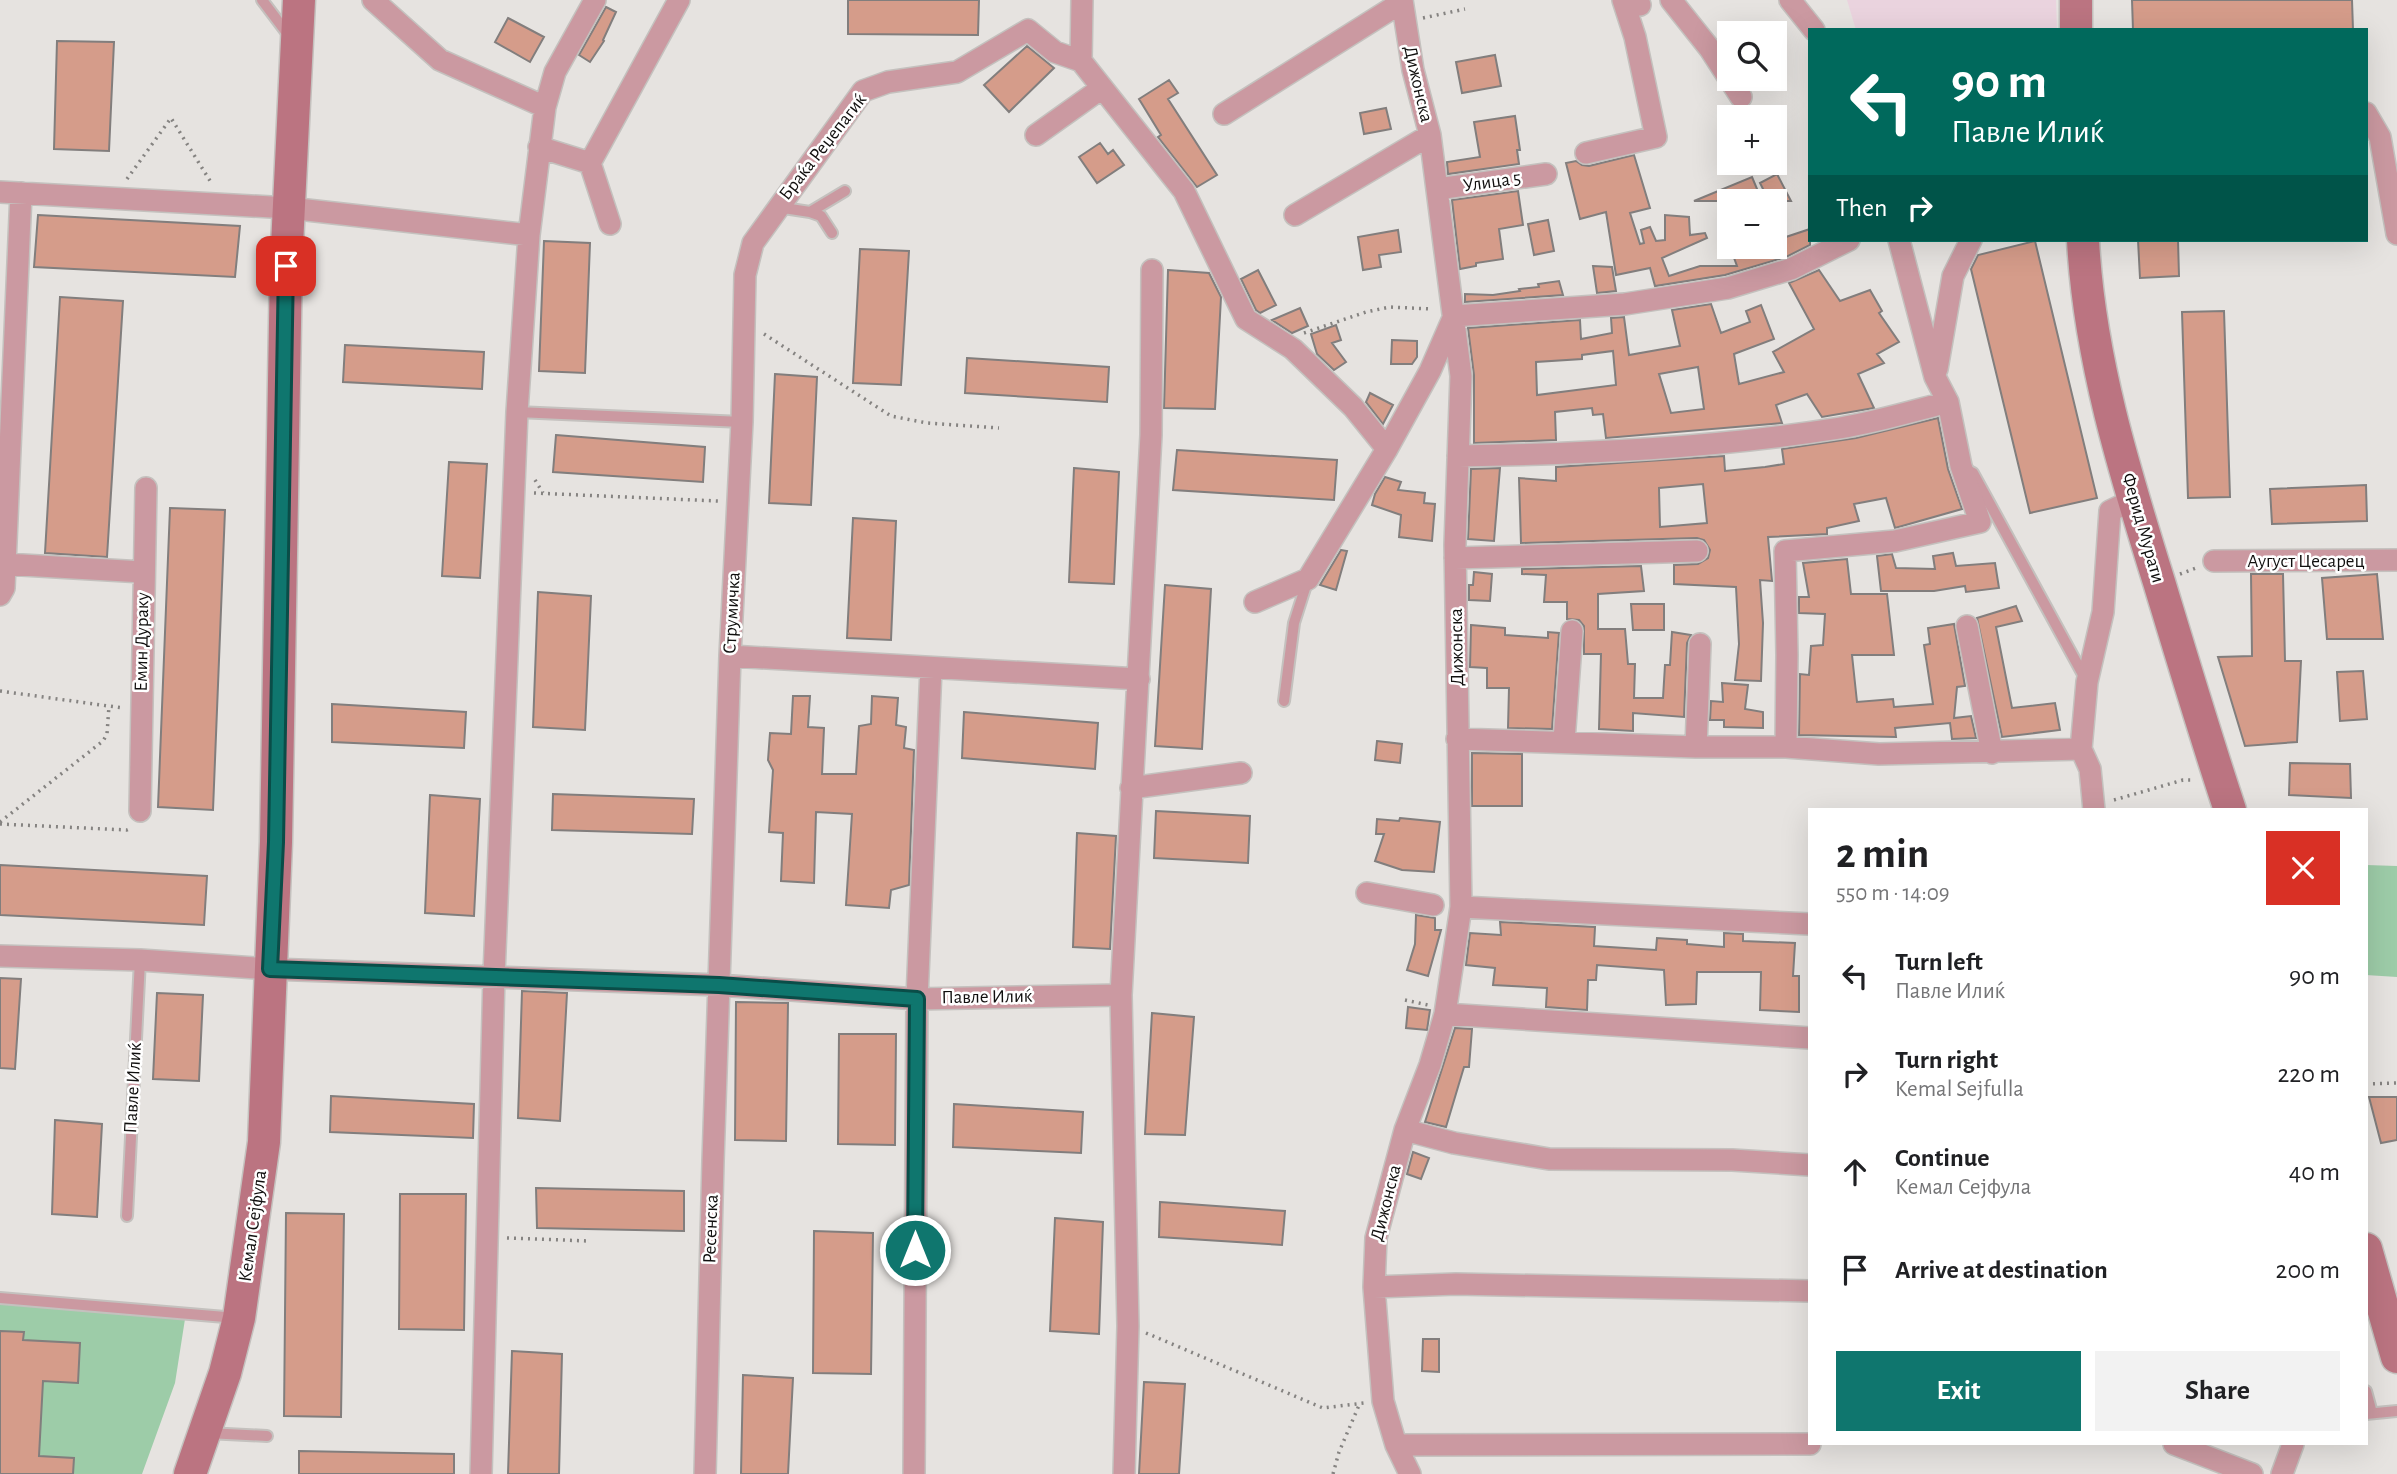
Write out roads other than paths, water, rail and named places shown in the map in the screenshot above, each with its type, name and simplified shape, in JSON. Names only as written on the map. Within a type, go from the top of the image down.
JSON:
[{"type":"street","points":[[289,208],[299,0]]},
{"type":"street","points":[[373,0],[440,60],[545,107]]},
{"type":"street","points":[[481,1474],[494,975],[517,412],[529,235],[545,107],[555,72],[595,0]]},
{"type":"street","points":[[610,224],[590,163],[679,0]]},
{"type":"street","points":[[1082,0],[1081,61],[1184,191],[1246,319],[1288,346],[1353,407],[1387,449]]},
{"type":"street","points":[[1790,0],[1812,28]]},
{"type":"street","points":[[2076,0],[2076,28]]},
{"type":"street","points":[[1586,153],[1656,137],[1635,37],[1634,2]]},
{"type":"street","points":[[1680,3],[1741,97]]},
{"type":"street","points":[[1224,114],[1403,8]]},
{"type":"street","name":"Дижонска","points":[[1403,8],[1413,70],[1430,135],[1461,376],[1455,558],[1461,907],[1437,1010],[1430,1065],[1405,1130],[1376,1238],[1374,1287],[1383,1401],[1396,1444],[1410,1474]]},
{"type":"street","name":"Браќа Реџепагиќ","points":[[753,243],[863,91],[888,82],[957,72],[1028,30],[1055,52],[1081,61]]},
{"type":"street","points":[[1036,135],[1102,89]]},
{"type":"street","points":[[2368,116],[2380,137],[2397,234]]},
{"type":"street","points":[[1295,215],[1430,135]]},
{"type":"street","points":[[539,147],[590,163]]},
{"type":"street","name":"Улица 5","points":[[1437,189],[1546,174]]},
{"type":"street","points":[[0,595],[4,588],[5,564],[11,192],[289,208],[529,235]]},
{"type":"street","name":"Кемал Сејфула","points":[[190,1474],[225,1373],[239,1318],[264,1142],[276,842],[289,208]]},
{"type":"street","points":[[1255,602],[1308,579],[1387,449],[1430,371],[1454,316],[1625,304],[1728,288],[1791,269],[1845,242]]},
{"type":"street","points":[[1786,747],[1785,551],[1895,541],[1980,522],[1961,466],[1948,401],[1935,377],[1900,242]]},
{"type":"street","points":[[1935,377],[1953,276],[1970,242]]},
{"type":"street","name":"Ферид Мурати","points":[[2082,242],[2095,352],[2133,500],[2226,796]]},
{"type":"street","name":"Струмичка","points":[[719,985],[730,656],[742,422],[745,275],[753,243]]},
{"type":"street","points":[[1124,1474],[1128,1326],[1121,995],[1151,435],[1152,270]]},
{"type":"street","points":[[1458,456],[1642,450],[1771,437],[1874,421],[1948,401]]},
{"type":"street","name":"Емин Дураку","points":[[140,811],[146,488]]},
{"type":"street","points":[[2094,808],[2090,769],[2081,749],[2087,682],[2103,612],[2110,511],[2133,500]]},
{"type":"street","points":[[1455,558],[1697,551]]},
{"type":"street","name":"Аугуст Цесарец","points":[[2214,561],[2397,560]]},
{"type":"street","name":"Емин Дураку","points":[[5,564],[143,572]]},
{"type":"street","points":[[1966,626],[1992,753]]},
{"type":"street","points":[[1564,741],[1572,631]]},
{"type":"street","points":[[1696,747],[1700,644]]},
{"type":"street","points":[[730,656],[1139,679]]},
{"type":"street","points":[[914,1474],[917,999],[931,668]]},
{"type":"street","points":[[1457,739],[1696,747],[1786,747],[1879,754],[2081,749]]},
{"type":"street","points":[[1131,788],[1241,773]]},
{"type":"street","points":[[1367,893],[1433,905]]},
{"type":"street","points":[[1461,907],[1808,924]]},
{"type":"street","name":"Павле Илиќ","points":[[0,956],[140,960],[270,969],[719,985],[917,999],[1121,995]]},
{"type":"street","name":"Ресенска","points":[[705,1474],[719,985]]},
{"type":"street","points":[[1437,1010],[1808,1038]]},
{"type":"street","points":[[1405,1130],[1454,1143],[1549,1159],[1732,1160],[1808,1165]]},
{"type":"street","points":[[2368,1257],[2397,1356]]},
{"type":"street","points":[[1374,1287],[1456,1284],[1808,1291]]},
{"type":"street","points":[[1396,1444],[1808,1444]]},
{"type":"street","points":[[2177,1445],[2252,1474]]},
{"type":"street","points":[[2282,1474],[2293,1445]]},
{"type":"lane","points":[[262,0],[298,47]]},
{"type":"lane","points":[[810,212],[845,191]]},
{"type":"lane","points":[[777,207],[821,216],[832,233]]},
{"type":"lane","points":[[517,412],[742,422]]},
{"type":"lane","points":[[1961,466],[1973,473],[2087,682]]},
{"type":"lane","points":[[1284,701],[1294,623],[1308,579]]},
{"type":"lane","name":"Павле Илиќ","points":[[127,1216],[140,960]]},
{"type":"lane","points":[[0,1298],[239,1318]]},
{"type":"lane","points":[[2369,1413],[2397,1411]]},
{"type":"lane","points":[[205,1433],[267,1436]]}]
